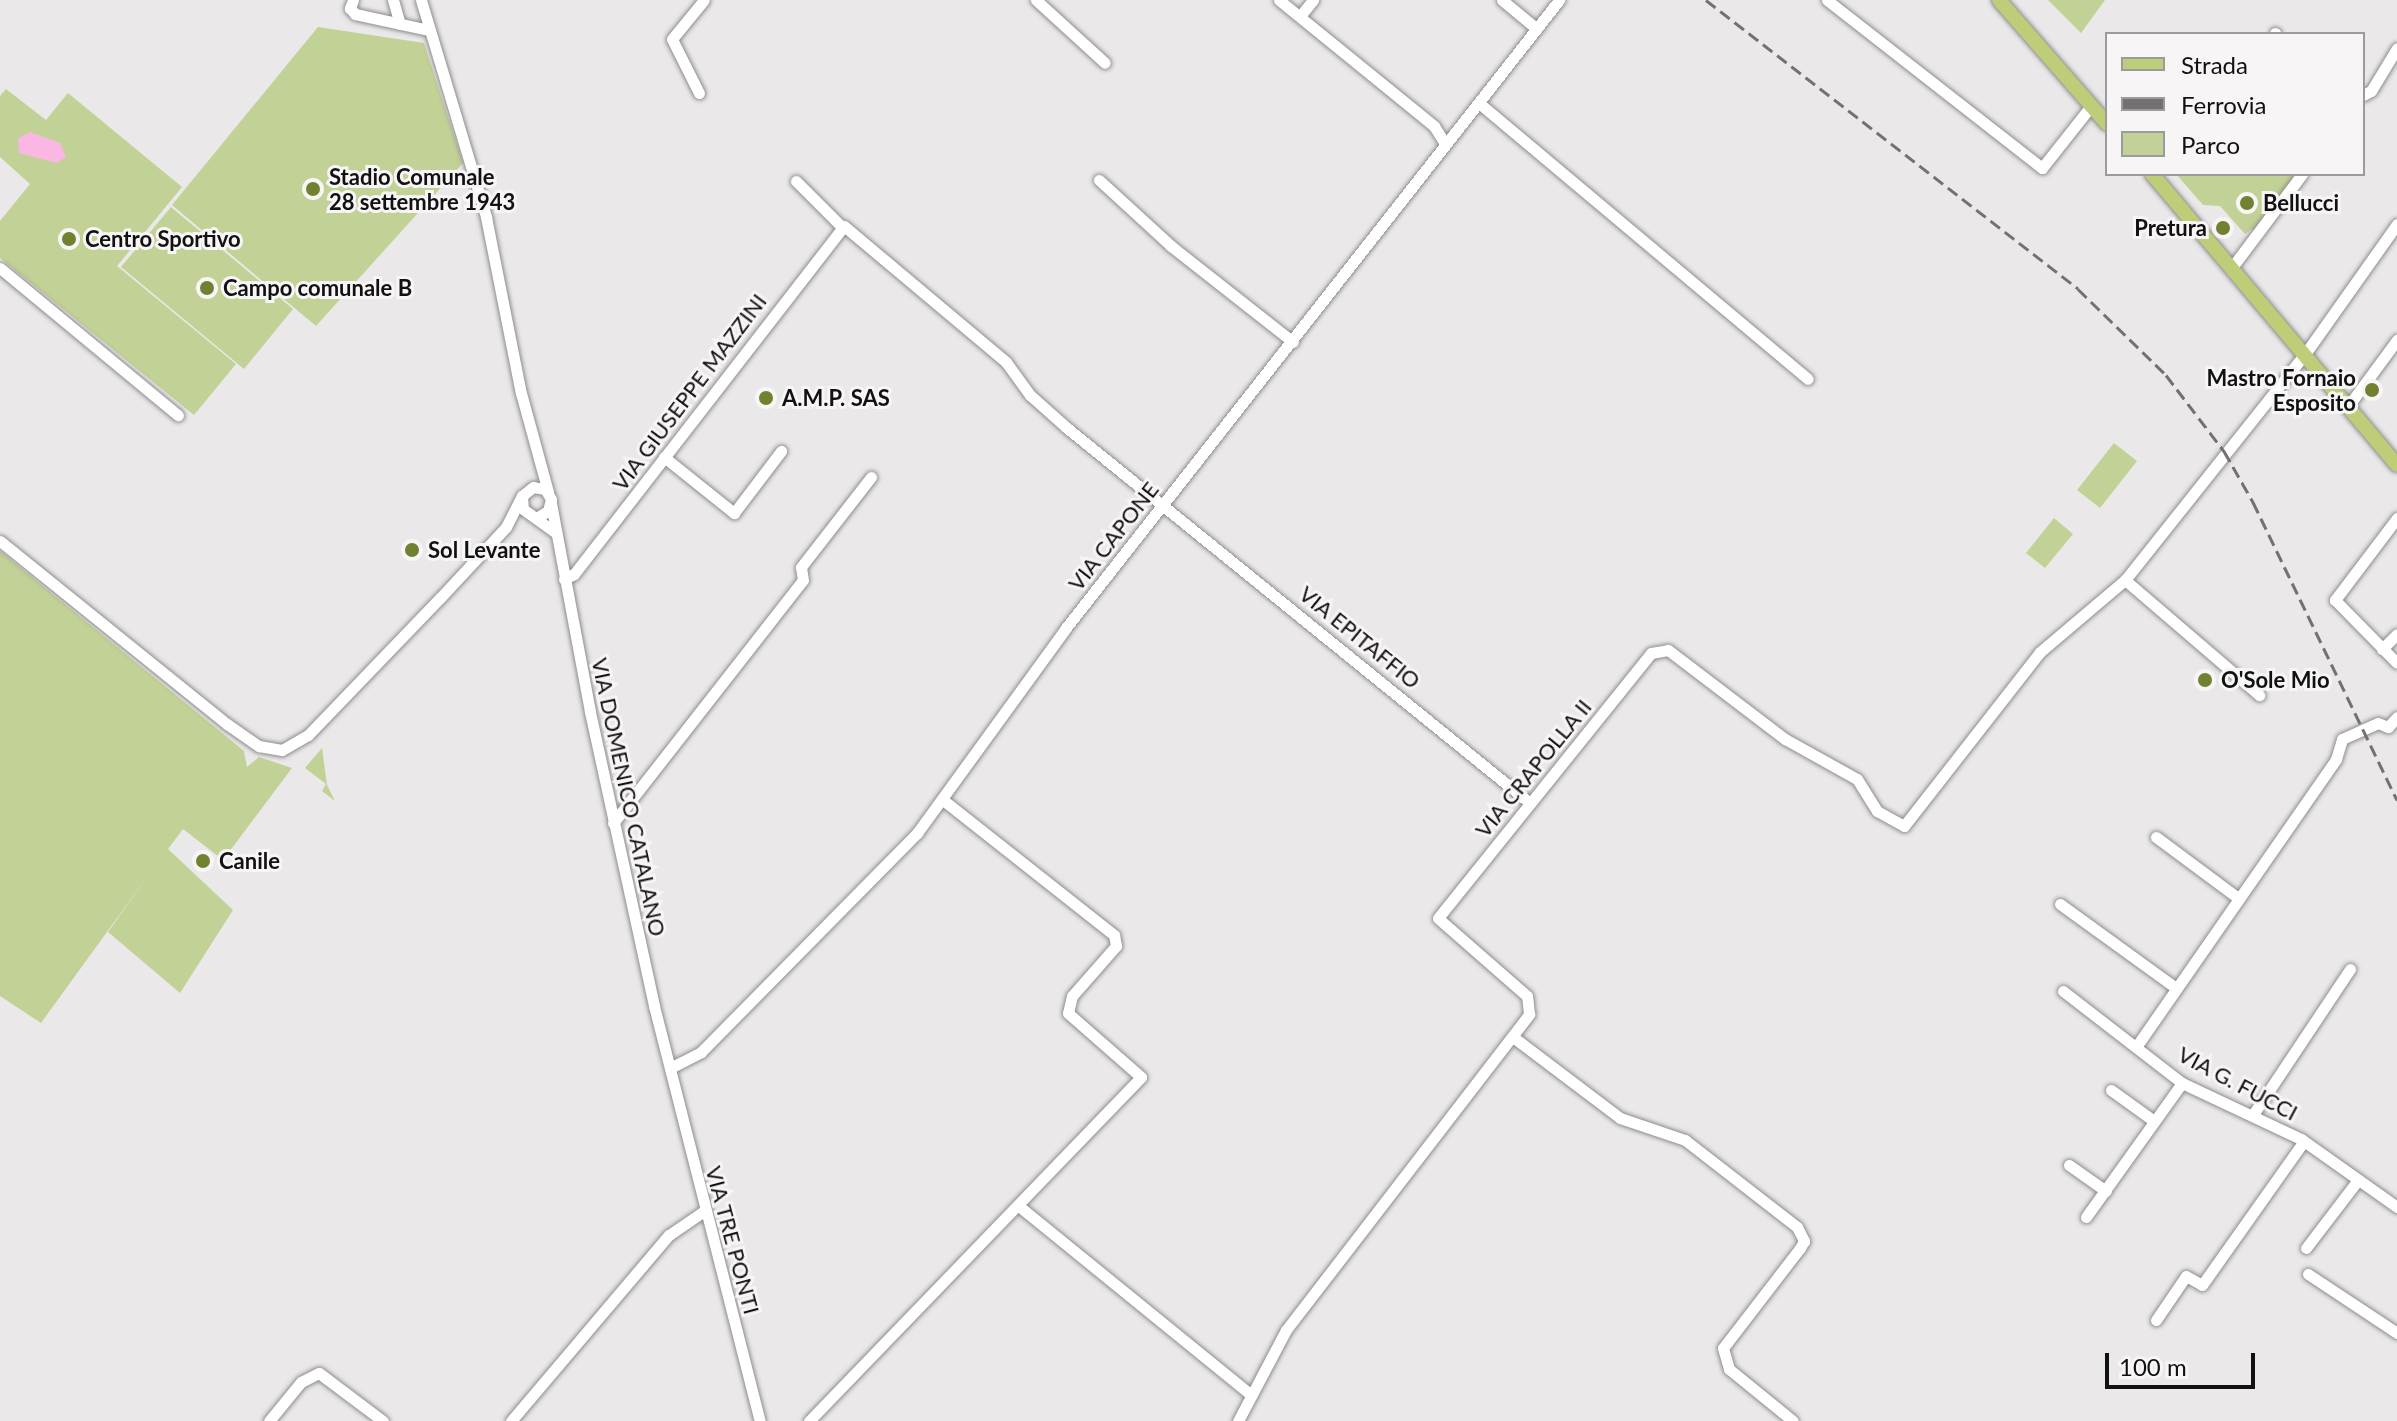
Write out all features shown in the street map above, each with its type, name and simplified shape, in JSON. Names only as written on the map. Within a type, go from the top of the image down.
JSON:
[{"type":"main road","points":[[1999,0],[2105,122]]},
{"type":"main road","points":[[2154,176],[2233,266],[2397,465]]},
{"type":"main road","points":[[2374,435],[2397,447]]},
{"type":"street","points":[[353,0],[350,8],[355,14],[429,30]]},
{"type":"street","points":[[393,0],[400,24]]},
{"type":"street","name":"VIA DOMENICO CATALANO","points":[[421,0],[486,217],[538,466],[550,498],[613,823],[670,1068]]},
{"type":"street","points":[[699,93],[671,42],[704,0]]},
{"type":"street","points":[[1036,0],[1105,63]]},
{"type":"street","points":[[1279,0],[1434,126],[1444,142]]},
{"type":"street","points":[[1300,16],[1313,0]]},
{"type":"street","points":[[1502,0],[1537,29]]},
{"type":"street","name":"VIA CAPONE","points":[[670,1068],[711,1042],[898,853],[942,799],[1025,682],[1437,159],[1444,142],[1479,103],[1559,0]]},
{"type":"street","points":[[1827,0],[2042,168],[2091,106]]},
{"type":"street","points":[[2365,94],[2371,91],[2397,48]]},
{"type":"street","points":[[1479,103],[1808,379]]},
{"type":"street","points":[[2233,266],[2300,176]]},
{"type":"street","points":[[1099,180],[1171,246],[1293,342]]},
{"type":"street","points":[[796,181],[842,227],[1006,362],[1034,399],[1164,504]]},
{"type":"street","name":"VIA CRAPOLLA II","points":[[1238,1421],[1295,1317],[1529,1014],[1527,996],[1438,918],[1651,653],[1662,647],[1785,739],[1857,779],[1877,811],[1904,826],[2040,652],[2125,580],[2305,354],[2397,224]]},
{"type":"street","name":"VIA GIUSEPPE MAZZINI","points":[[564,579],[574,574],[842,227]]},
{"type":"street","points":[[0,268],[178,415]]},
{"type":"street","points":[[2349,405],[2397,340]]},
{"type":"street","points":[[664,457],[734,513],[781,451]]},
{"type":"street","points":[[0,541],[235,731],[259,746],[282,750],[308,735],[506,527],[538,466]]},
{"type":"street","points":[[613,823],[803,580],[801,567],[871,477]]},
{"type":"street","points":[[506,527],[536,517],[550,498],[525,492]]},
{"type":"street","points":[[525,492],[523,509],[555,533]]},
{"type":"street","name":"VIA EPITAFFIO","points":[[1164,504],[1530,803]]},
{"type":"street","points":[[2397,518],[2335,600],[2397,663]]},
{"type":"street","points":[[2125,580],[2259,695]]},
{"type":"street","points":[[2382,649],[2397,634]]},
{"type":"street","points":[[2136,1047],[2341,749],[2342,739],[2378,723],[2388,727],[2397,717]]},
{"type":"street","points":[[809,1421],[1139,1083],[1137,1071],[1068,1013],[1072,996],[1117,941],[942,799]]},
{"type":"street","points":[[2156,837],[2238,898]]},
{"type":"street","points":[[2060,904],[2176,988]]},
{"type":"street","points":[[2254,1113],[2350,969]]},
{"type":"street","name":"VIA G. FUCCI","points":[[2063,991],[2182,1083],[2254,1113],[2304,1141],[2397,1207]]},
{"type":"street","points":[[1513,1037],[1620,1118],[1685,1140],[1797,1227],[1804,1241],[1800,1248],[1723,1348],[1729,1369],[1793,1421]]},
{"type":"street","name":"VIA TRE PONTI","points":[[670,1068],[760,1421]]},
{"type":"street","points":[[2086,1217],[2182,1083]]},
{"type":"street","points":[[2111,1090],[2154,1121]]},
{"type":"street","points":[[2156,1320],[2186,1276],[2202,1285],[2304,1141]]},
{"type":"street","points":[[2069,1165],[2106,1191]]},
{"type":"street","points":[[2306,1248],[2358,1180]]},
{"type":"street","points":[[1020,1207],[1251,1395]]},
{"type":"street","points":[[511,1421],[669,1235],[704,1211]]},
{"type":"street","points":[[2308,1274],[2397,1333]]},
{"type":"street","points":[[269,1421],[301,1382],[319,1373],[383,1421]]},
{"type":"green space","points":[[2048,0],[2105,0],[2081,33]]},
{"type":"green space","name":"Stadio Comunale 28 settembre 1943","points":[[318,27],[424,43],[463,163],[316,326],[172,205]]},
{"type":"green space","name":"Centro Sportivo","points":[[6,89],[46,120],[68,93],[182,187],[117,266],[236,364],[194,415],[0,258],[0,221],[30,184],[0,157],[0,96]]},
{"type":"green space","name":"Bellucci","points":[[2178,176],[2296,176],[2256,233],[2252,229],[2245,234],[2220,206],[2203,205]]},
{"type":"green space","name":"Campo comunale B","points":[[171,207],[293,309],[244,369],[121,267]]},
{"type":"green space","points":[[2114,443],[2137,461],[2100,508],[2077,490]]},
{"type":"green space","points":[[2054,518],[2073,534],[2045,568],[2026,553]]},
{"type":"green space","points":[[0,551],[244,751],[247,767],[259,757],[292,768],[223,860],[183,829],[168,849],[233,910],[180,993],[108,932],[149,874],[41,1023],[0,996]]},
{"type":"green space","points":[[322,748],[327,785],[335,801],[322,791],[326,784],[305,768]]},
{"type":"shaded area","points":[[30,132],[60,143],[66,157],[57,163],[19,153],[18,138]]},
{"type":"railway","points":[[1706,0],[2078,289],[2166,375],[2224,451],[2253,502],[2397,800]]},
{"type":"place","name":"Stadio Comunale 28 settembre 1943","points":[[313,189]]},
{"type":"place","name":"Bellucci","points":[[2247,203]]},
{"type":"place","name":"Pretura","points":[[2223,228]]},
{"type":"place","name":"Centro Sportivo","points":[[69,239]]},
{"type":"place","name":"Campo comunale B","points":[[207,288]]},
{"type":"place","name":"Mastro Fornaio Esposito","points":[[2372,390]]},
{"type":"place","name":"A.M.P. SAS","points":[[766,398]]},
{"type":"place","name":"Sol Levante","points":[[412,550]]},
{"type":"place","name":"O'Sole Mio","points":[[2205,680]]},
{"type":"place","name":"Canile","points":[[203,861]]}]
